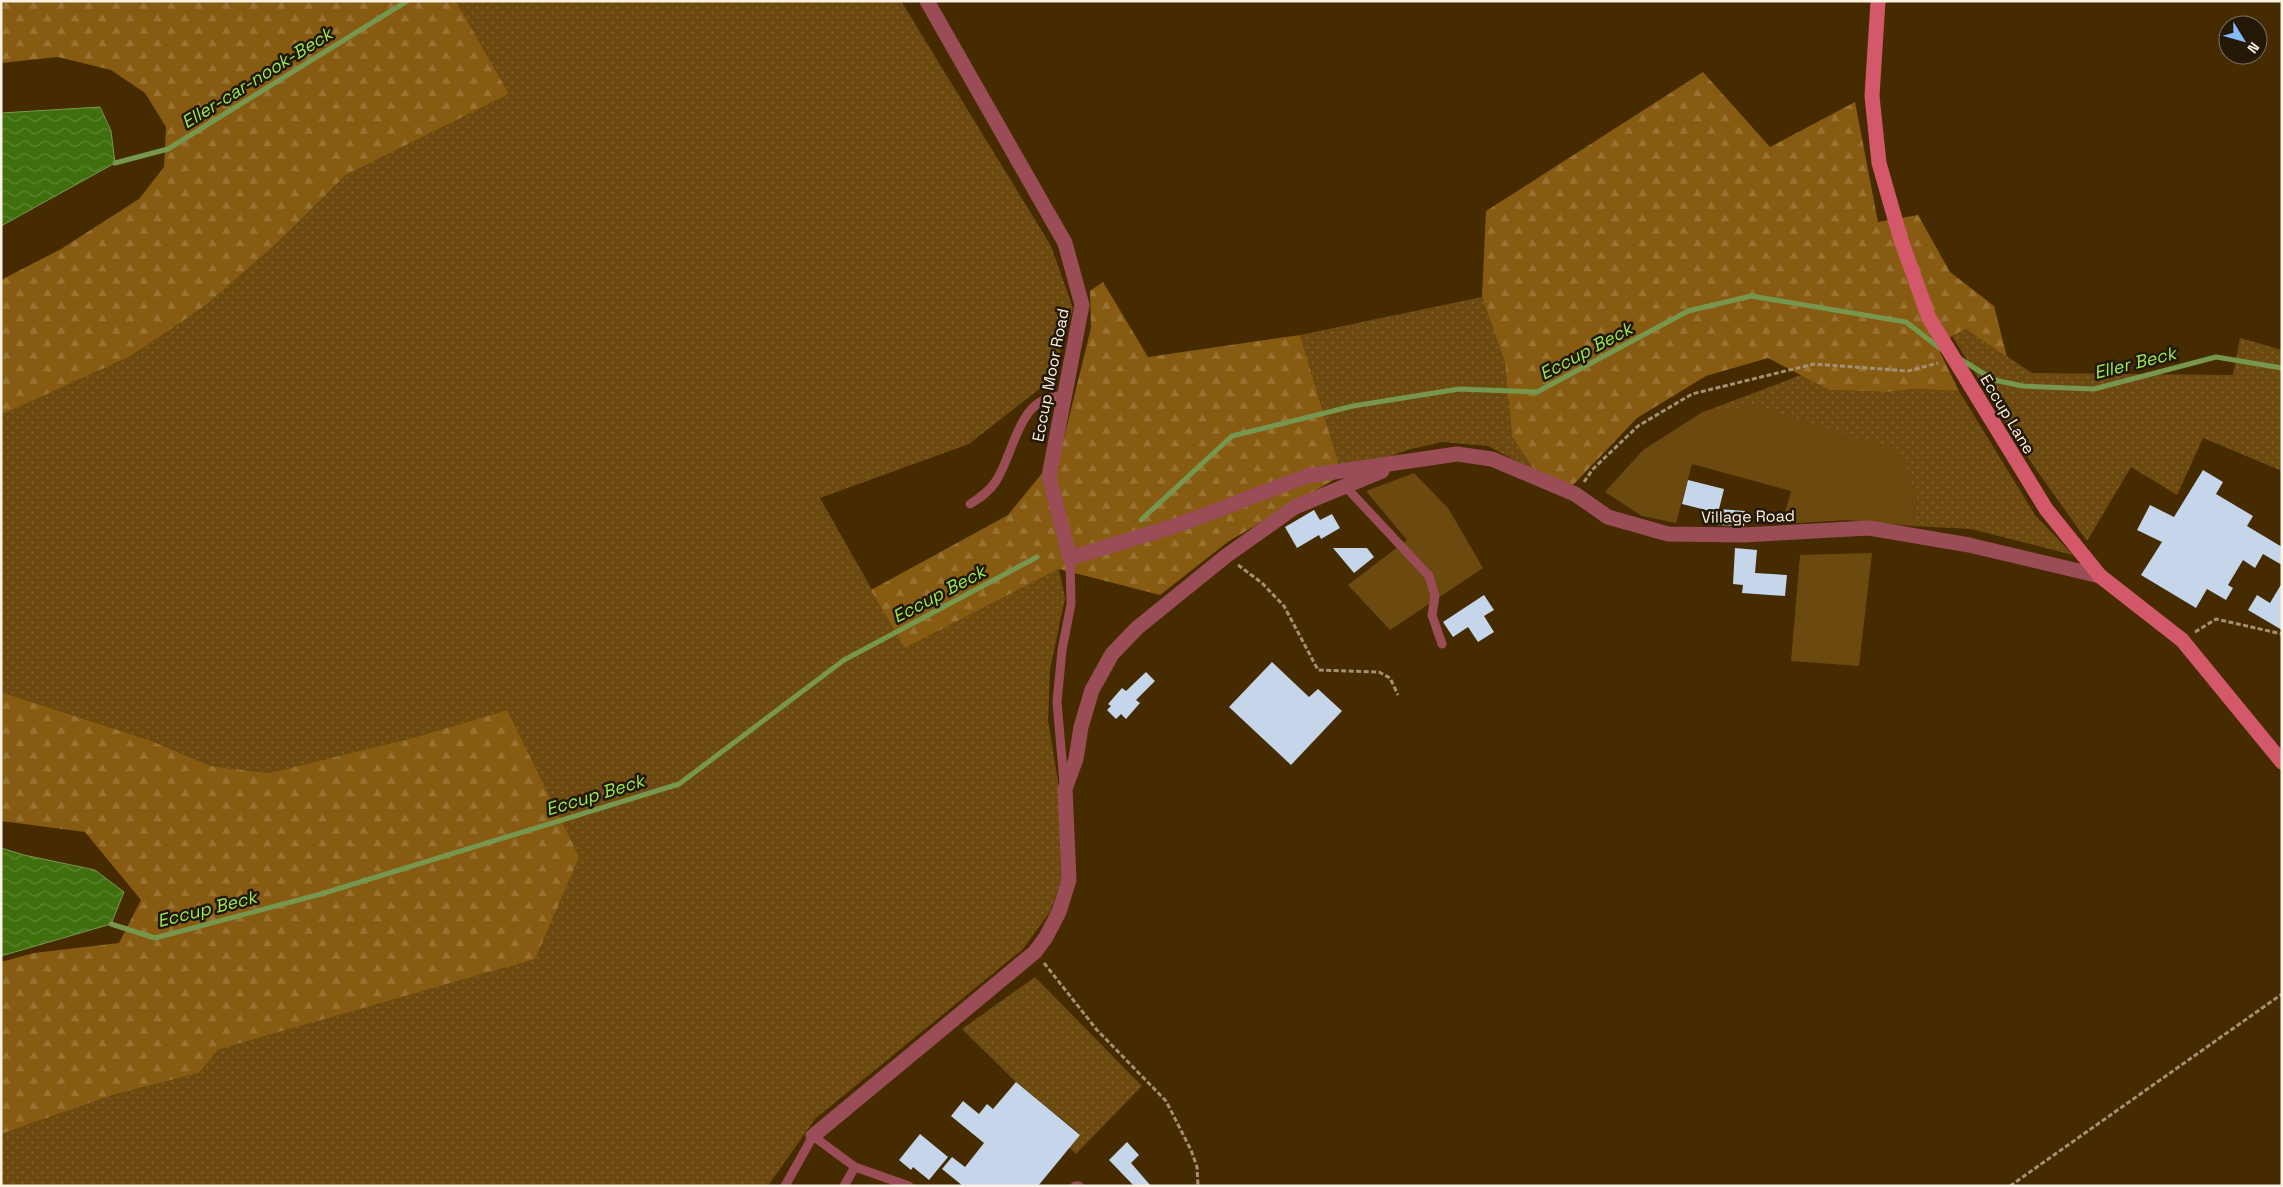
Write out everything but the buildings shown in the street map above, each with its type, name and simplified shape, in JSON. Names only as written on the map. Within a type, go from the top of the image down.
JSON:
[{"type":"street","name":"Eccup Moor Road","points":[[927,1],[1065,242],[1082,306],[1049,476],[1070,558]]},
{"type":"street","name":"Eccup Lane","points":[[1878,1],[1872,96],[1879,163],[1901,240],[1929,318],[2046,509],[2100,576],[2182,640],[2282,762]]},
{"type":"street","name":"Village Road","points":[[1410,460],[1457,454],[1492,459],[1575,494],[1608,516],[1668,534],[1743,535],[1869,528],[1969,545],[2100,576]]},
{"type":"street","points":[[1070,558],[1178,524],[1307,476],[1410,460]]},
{"type":"street","points":[[813,1136],[1035,952],[1046,937],[1059,912],[1069,880],[1064,789],[1076,759],[1081,727],[1092,690],[1112,654],[1137,628],[1226,556],[1295,508],[1344,485],[1410,460]]},
{"type":"lane","points":[[970,504],[980,498],[996,481],[1017,433],[1036,404],[1050,397],[1064,396]]},
{"type":"lane","points":[[1344,485],[1429,576],[1435,596],[1432,615],[1442,644]]},
{"type":"lane","name":"Eccup Moor Road","points":[[1064,789],[1057,702],[1062,650],[1071,604],[1070,558]]},
{"type":"lane","points":[[785,1186],[813,1136],[855,1167],[909,1186]]},
{"type":"lane","points":[[844,1186],[855,1167]]},
{"type":"path","points":[[1575,494],[1593,469],[1638,426],[1692,394],[1814,364],[1908,370],[1954,359]]},
{"type":"path","points":[[1226,556],[1262,583],[1284,606],[1318,670],[1379,672],[1390,678],[1398,695]]},
{"type":"path","points":[[2182,640],[2216,619],[2282,634]]},
{"type":"path","points":[[1035,952],[1097,1030],[1166,1101],[1192,1150],[1197,1167],[1197,1186]]},
{"type":"path","points":[[2010,1186],[2282,994]]},
{"type":"shaded area","points":[[456,1],[901,1],[1051,246],[1073,308],[1052,379],[969,444],[820,498],[905,648],[1059,569],[1065,598],[1050,670],[1048,720],[1060,794],[1062,878],[1050,912],[1023,949],[815,1119],[768,1186],[1,1186],[1,1134],[116,1094],[199,1073],[507,710],[416,737],[269,773],[211,766],[149,740],[1,692],[1,415],[131,356],[205,306],[275,245],[346,175],[509,94]]},
{"type":"shaded area","points":[[1482,297],[1505,363],[1512,437],[1535,471],[1488,446],[1442,442],[1407,450],[1342,475],[1300,335]]},
{"type":"shaded area","points":[[1966,329],[2032,373],[2233,375],[2240,338],[2282,350],[2282,471],[2203,438],[2177,495],[2131,467],[2087,541],[2035,468],[1952,336]]},
{"type":"shaded area","points":[[1801,375],[1829,390],[1888,392],[1914,389],[1959,391],[2035,515],[2073,555],[1971,529],[1912,526],[1917,498],[1701,413]]},
{"type":"shaded area","points":[[1756,406],[1901,451],[1917,498],[1912,526],[1847,520],[1782,524],[1791,491],[1692,464],[1676,523],[1642,516],[1605,492],[1643,450],[1701,413]]},
{"type":"shaded area","points":[[1414,473],[1448,508],[1483,568],[1390,630],[1348,585],[1407,540],[1366,491]]},
{"type":"shaded area","points":[[1872,553],[1859,666],[1791,661],[1800,555]]},
{"type":"shaded area","points":[[1035,977],[1142,1086],[1076,1154],[1069,1147],[1080,1134],[1016,1082],[962,1029]]},
{"type":"green space","points":[[1,1],[456,1],[509,94],[346,175],[275,245],[205,306],[131,356],[1,415],[1,280],[61,249],[139,199],[164,167],[166,127],[145,93],[111,70],[58,57],[1,63]]},
{"type":"green space","points":[[1703,72],[1770,147],[1855,102],[1878,222],[1918,215],[1950,272],[1994,306],[2007,357],[1966,329],[1952,336],[1938,348],[1959,391],[1914,389],[1888,392],[1829,390],[1768,358],[1706,376],[1637,418],[1573,485],[1535,471],[1512,437],[1505,363],[1482,297],[1486,211]]},
{"type":"green space","points":[[1103,282],[1148,357],[1300,335],[1342,475],[1229,541],[1160,595],[1059,569],[905,648],[871,590],[1008,515],[1061,450],[1091,328],[1090,291]]},
{"type":"green space","points":[[1,692],[149,740],[211,766],[269,773],[416,737],[507,710],[579,857],[535,959],[219,1049],[199,1073],[116,1094],[1,1134],[1,962],[34,953],[119,943],[141,900],[85,832],[1,821]]},
{"type":"water","points":[[100,107],[111,131],[115,163],[1,226],[1,113]]},
{"type":"water","points":[[1,848],[24,855],[95,870],[124,892],[111,924],[1,956]]},
{"type":"waterway","name":"Eller-car-nook-Beck","points":[[115,163],[168,149],[407,1]]},
{"type":"waterway","name":"Eccup Beck","points":[[1141,520],[1232,436],[1353,406],[1459,389],[1537,392],[1688,311],[1751,296],[1906,322],[1941,349]]},
{"type":"waterway","name":"Eller Beck","points":[[1960,359],[1994,380],[2023,386],[2094,389],[2216,357],[2282,368]]},
{"type":"waterway","name":"Eccup Beck","points":[[111,924],[155,938],[321,894],[679,784],[844,660],[1037,557]]}]
